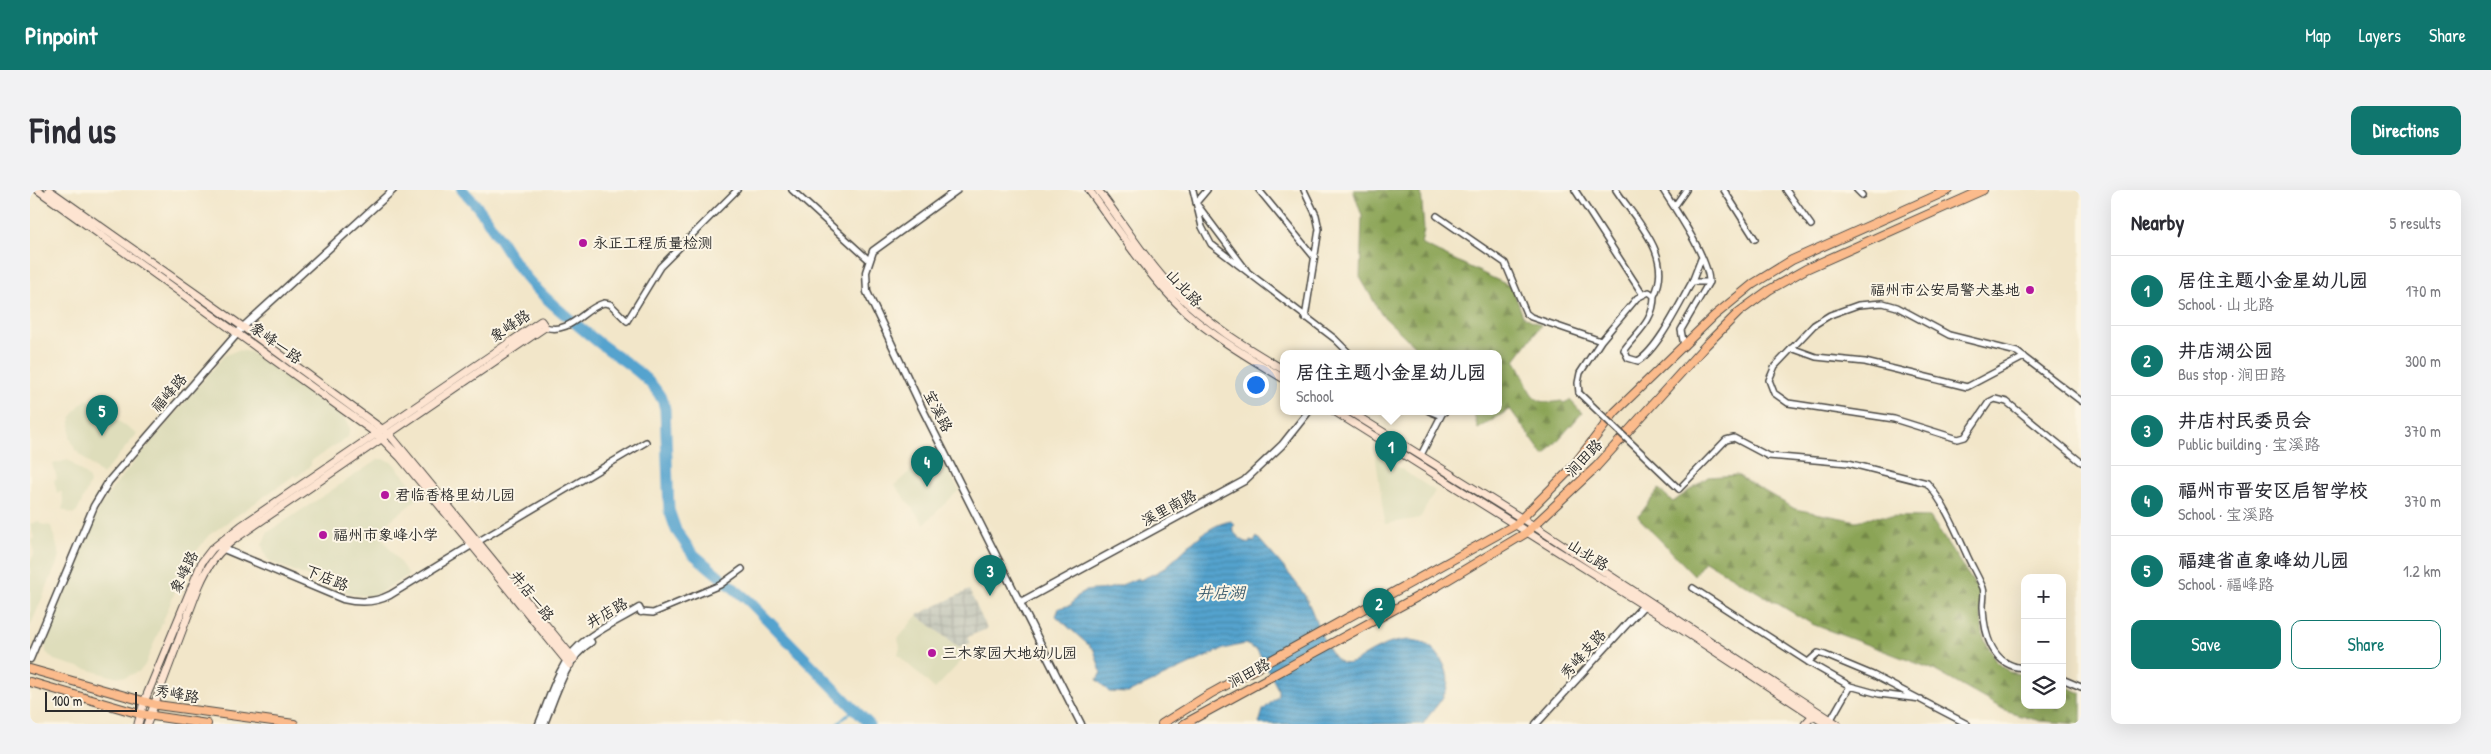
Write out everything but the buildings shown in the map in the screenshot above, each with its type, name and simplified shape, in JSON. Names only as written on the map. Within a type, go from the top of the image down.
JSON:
[{"type":"main road","name":"象峰一路","points":[[38,190],[387,432],[476,543]]},
{"type":"main road","name":"象峰一路","points":[[49,190],[240,330],[380,437],[476,543]]},
{"type":"main road","points":[[1084,190],[1110,219]]},
{"type":"main road","name":"山北路","points":[[1089,190],[1162,286],[1188,313],[1224,341],[1280,376]]},
{"type":"main road","name":"山北路","points":[[1098,190],[1163,277],[1180,296],[1216,326],[1280,367]]},
{"type":"main road","name":"涧田路","points":[[1162,724],[1210,694],[1515,525],[1570,470],[1615,412],[1730,301],[1766,274],[1805,254],[1949,190]]},
{"type":"main road","name":"涧田路","points":[[1184,724],[1439,585],[1526,532],[1596,467],[1706,345],[1756,298],[1806,269],[1983,190]]},
{"type":"main road","name":"象峰路","points":[[138,724],[144,702],[200,566],[220,547],[387,432],[545,327]]},
{"type":"main road","name":"山北路","points":[[1340,415],[1526,532],[1646,603]]},
{"type":"main road","name":"山北路","points":[[1356,415],[1534,526],[1646,603],[1831,723]]},
{"type":"main road","name":"井店一路","points":[[476,543],[570,660]]},
{"type":"main road","name":"象峰路","points":[[147,724],[202,578],[220,547]]},
{"type":"main road","name":"秀峰路","points":[[30,669],[144,702],[294,724]]},
{"type":"main road","points":[[30,682],[140,714],[207,724]]},
{"type":"main road","points":[[1805,724],[1818,716]]},
{"type":"street","name":"福峰路","points":[[30,660],[84,529],[103,489],[240,330],[393,190]]},
{"type":"street","points":[[545,327],[559,329],[570,326],[579,318],[604,303],[610,304],[627,322],[660,267],[737,190]]},
{"type":"street","points":[[792,190],[869,260],[877,248],[957,190]]},
{"type":"street","points":[[1193,190],[1204,233],[1211,244],[1335,340],[1345,350]]},
{"type":"street","points":[[1196,203],[1207,190]]},
{"type":"street","points":[[1259,190],[1314,257]]},
{"type":"street","points":[[1304,190],[1319,225],[1305,318]]},
{"type":"street","points":[[1575,190],[1643,295]]},
{"type":"street","points":[[1616,190],[1652,242],[1660,259],[1661,277],[1654,296],[1654,309],[1650,320],[1624,350],[1628,358],[1638,361],[1650,350],[1674,314],[1692,282],[1701,258]]},
{"type":"street","points":[[1663,190],[1674,206],[1709,274],[1709,282],[1681,330],[1684,346]]},
{"type":"street","points":[[1674,206],[1686,190]]},
{"type":"street","points":[[1724,190],[1755,239]]},
{"type":"street","points":[[1786,190],[1811,225]]},
{"type":"street","points":[[1857,190],[1862,195]]},
{"type":"street","points":[[1196,203],[1252,277]]},
{"type":"street","points":[[1437,216],[1505,263],[1526,313],[1531,317],[1601,340]]},
{"type":"street","name":"宝溪路","points":[[869,260],[866,283],[870,301],[1081,724]]},
{"type":"street","points":[[1692,282],[1709,282]]},
{"type":"street","points":[[1654,296],[1649,292],[1637,298],[1601,340],[1580,373],[1579,393],[1679,489],[1726,440],[1734,438],[1768,456],[1848,463],[1927,484],[1936,493],[1983,588],[1985,633],[1996,654],[2004,663],[2015,668],[2021,668]]},
{"type":"street","points":[[2081,401],[2017,352],[1949,336],[1897,307],[1869,302],[1830,315],[1814,325],[1775,366],[1769,380],[1774,393],[1788,403],[1894,419],[1958,439],[1965,437],[1989,402],[1995,399],[2014,406],[2081,462]]},
{"type":"street","points":[[1791,348],[1816,356],[1865,362],[1967,387],[2024,357]]},
{"type":"street","name":"溪里南路","points":[[1021,602],[1244,482],[1282,445],[1306,415]]},
{"type":"street","points":[[1422,455],[1442,415]]},
{"type":"street","points":[[476,543],[646,442]]},
{"type":"street","name":"下店路","points":[[220,547],[343,599],[363,602],[376,601],[390,595],[476,543]]},
{"type":"street","points":[[641,612],[653,613],[723,583],[742,568]]},
{"type":"street","points":[[1694,588],[1808,662],[1850,686],[1879,694],[1920,699]]},
{"type":"street","name":"秀峰支路","points":[[1536,724],[1646,603]]},
{"type":"street","name":"井店路","points":[[539,724],[558,677],[570,660],[588,643],[641,612]]},
{"type":"street","points":[[1808,662],[1818,653],[1824,655],[1920,699],[1967,724]]},
{"type":"street","name":"井店路","points":[[544,724],[570,660]]},
{"type":"street","points":[[2066,681],[2081,687]]},
{"type":"street","points":[[1831,723],[1850,686]]},
{"type":"shaded area","points":[[238,350],[250,352],[344,418],[350,428],[348,437],[311,461],[311,465],[297,477],[295,475],[209,535],[186,565],[145,665],[140,671],[126,677],[111,676],[54,660],[46,652],[45,640],[100,507],[114,486],[224,356]]},
{"type":"shaded area","points":[[87,399],[137,434],[102,475],[75,450],[70,437],[71,417]]},
{"type":"shaded area","points":[[936,447],[959,490],[924,524],[895,485]]},
{"type":"shaded area","points":[[1375,452],[1435,491],[1420,518],[1385,524]]},
{"type":"shaded area","name":"福州市象峰小学","points":[[379,459],[393,463],[421,496],[377,531],[409,575],[379,593],[370,596],[355,595],[271,562],[266,557],[262,545],[267,533]]},
{"type":"shaded area","points":[[68,460],[88,477],[90,483],[77,512],[72,514],[62,509],[64,502],[61,491],[57,493],[54,480],[57,479],[53,464]]},
{"type":"shaded area","points":[[39,521],[40,524],[51,526],[60,556],[30,627],[30,563],[34,553],[31,540],[34,538],[30,524]]},
{"type":"shaded area","points":[[969,590],[987,629],[967,637],[970,644],[959,648],[917,615]]},
{"type":"shaded area","name":"三木家园大地幼儿园","points":[[917,615],[967,655],[935,689],[898,655],[900,647],[898,639]]},
{"type":"green space","points":[[1353,190],[1421,190],[1424,230],[1421,244],[1512,287],[1523,316],[1541,325],[1515,360],[1530,391],[1535,397],[1541,401],[1549,402],[1561,401],[1564,403],[1570,400],[1582,413],[1544,456],[1510,409],[1502,414],[1502,350],[1419,350],[1381,314],[1360,277],[1362,216]]},
{"type":"green space","points":[[1474,415],[1500,415],[1478,429]]},
{"type":"green space","points":[[1737,475],[1795,509],[1857,521],[1879,516],[1930,517],[1979,591],[1983,636],[1995,660],[2009,672],[2021,674],[2021,709],[2066,709],[2066,687],[2081,693],[2081,724],[2040,721],[2008,712],[1932,669],[1812,624],[1705,561],[1694,575],[1638,517],[1659,489],[1673,502],[1708,477]]},
{"type":"water","name":"井店湖","points":[[1231,521],[1235,525],[1232,528],[1233,531],[1241,539],[1249,544],[1250,541],[1254,542],[1257,537],[1293,578],[1308,601],[1328,649],[1341,663],[1352,662],[1379,648],[1399,641],[1418,641],[1435,651],[1446,671],[1447,688],[1440,702],[1423,724],[1259,724],[1263,710],[1278,696],[1278,689],[1257,650],[1245,644],[1223,649],[1128,693],[1109,692],[1097,680],[1101,672],[1094,650],[1056,616],[1059,608],[1071,605],[1075,598],[1089,590],[1114,587],[1138,578],[1140,580],[1155,573],[1164,568],[1203,534],[1212,528]]},
{"type":"waterway","points":[[462,190],[479,208],[520,270],[535,288],[574,323],[635,369],[655,388],[665,409],[669,510],[676,530],[692,553],[750,602],[869,724]]},
{"type":"waterway","points":[[837,724],[854,709]]},
{"type":"place","name":"永正工程质量检测","points":[[583,243]]},
{"type":"place","name":"福州市公安局警犬基地","points":[[2030,290]]},
{"type":"place","name":"福建省直象峰幼儿园","points":[[102,436]]},
{"type":"place","name":"居住主题小金星幼儿园","points":[[1391,472]]},
{"type":"place","name":"福州市晋安区启智学校","points":[[927,487]]},
{"type":"place","name":"君临香格里幼儿园","points":[[385,495]]},
{"type":"place","name":"福州市象峰小学","points":[[323,535]]},
{"type":"place","name":"井店村民委员会","points":[[990,596]]},
{"type":"place","name":"井店湖公园","points":[[1379,629]]},
{"type":"place","name":"三木家园大地幼儿园","points":[[932,653]]}]
